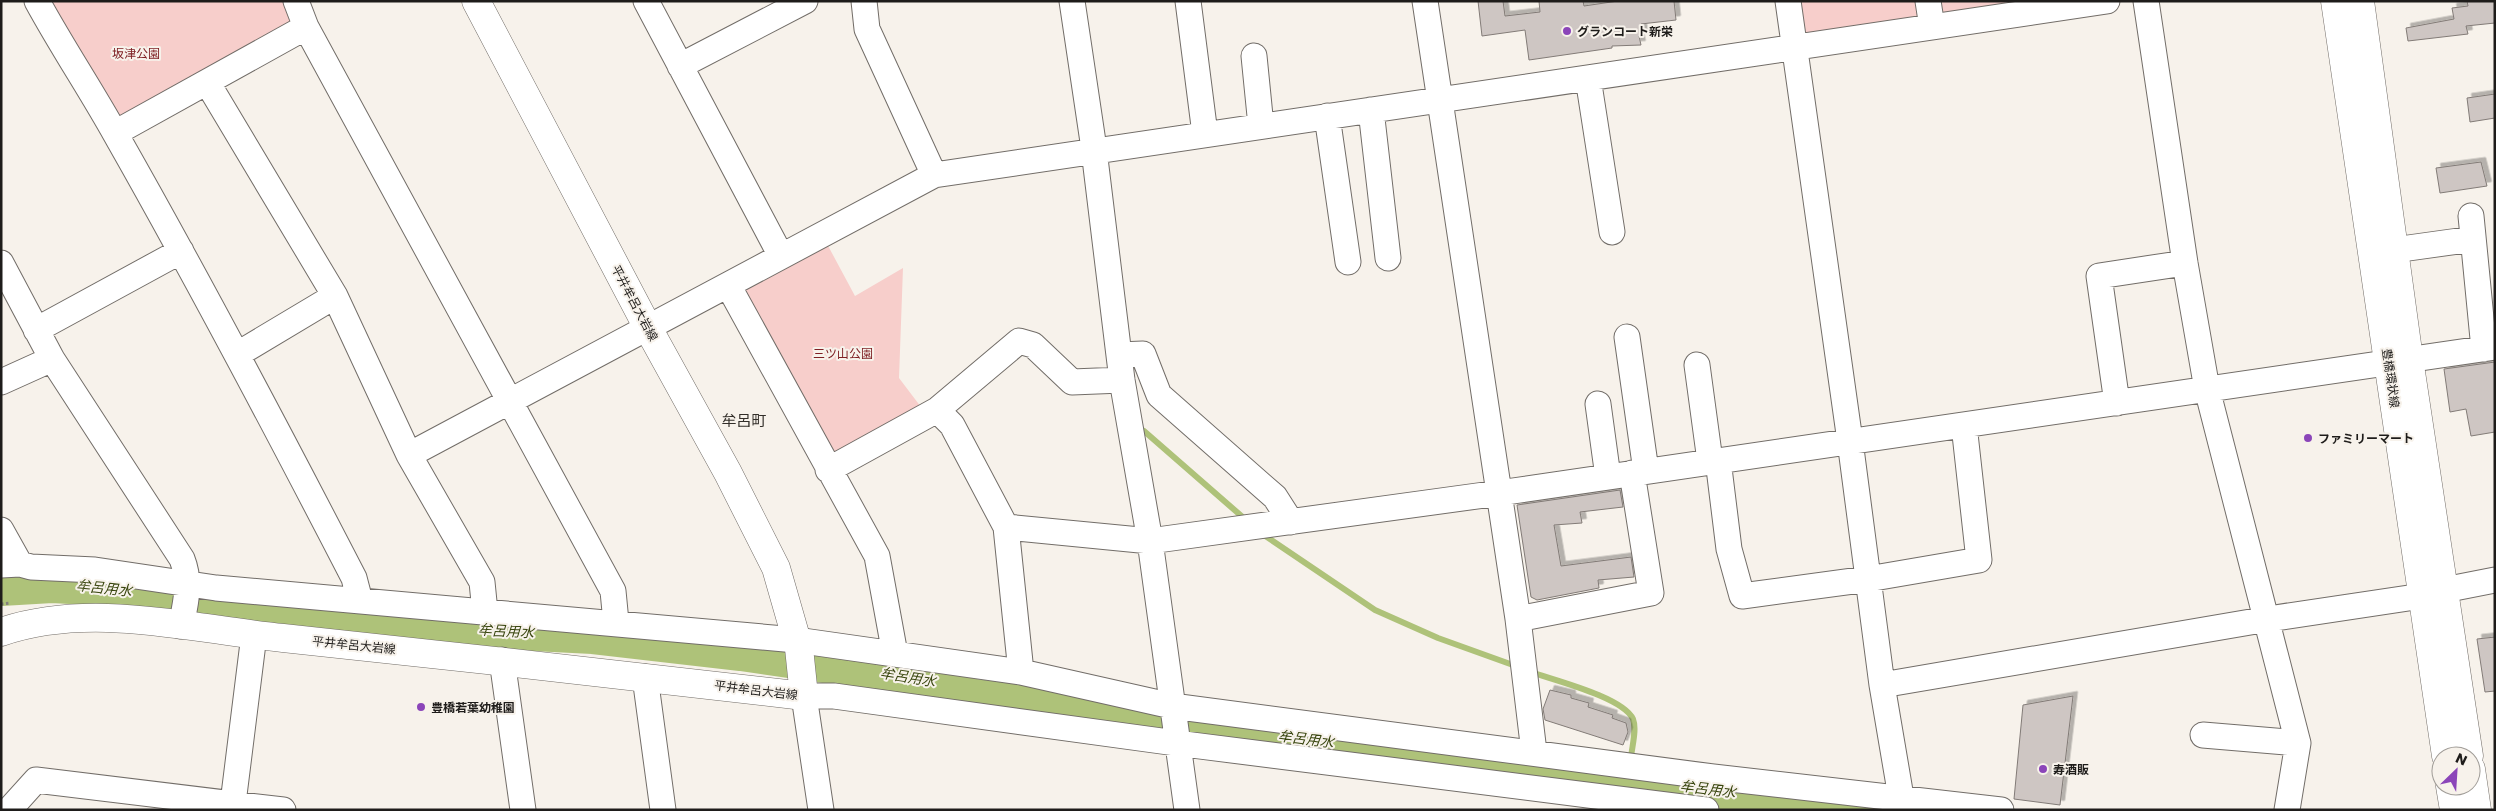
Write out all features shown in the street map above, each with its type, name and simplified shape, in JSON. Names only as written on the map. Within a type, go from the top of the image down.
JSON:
[{"type":"main road","name":"平井牟呂大岩線","points":[[1,632],[59,620],[103,618],[185,602],[254,635],[502,660],[646,677],[803,689],[798,644],[776,568],[728,473],[648,328],[476,1]]},
{"type":"main road","name":"豊橋環状線","points":[[2335,1],[2399,360],[2433,593],[2445,746]]},
{"type":"main road","name":"豊橋環状線","points":[[2360,1],[2414,248],[2399,360]]},
{"type":"main road","name":"豊橋環状線","points":[[2433,593],[2467,746]]},
{"type":"main road","points":[[2452,796],[2454,810]]},
{"type":"main road","points":[[2475,796],[2477,810]]},
{"type":"street","points":[[37,1],[67,55],[115,132],[238,354],[354,578],[360,601]]},
{"type":"street","points":[[296,1],[306,27],[612,591],[616,622]]},
{"type":"street","points":[[646,1],[781,256]]},
{"type":"street","points":[[680,66],[805,1]]},
{"type":"street","points":[[864,1],[867,29],[934,175]]},
{"type":"street","points":[[1072,1],[1094,151],[1122,380],[1150,541],[1187,810]]},
{"type":"street","points":[[1188,1],[1205,134]]},
{"type":"street","points":[[1424,1],[1518,619],[1534,752]]},
{"type":"street","points":[[1788,1],[1850,441],[1882,685],[1901,797]]},
{"type":"street","points":[[1928,1],[1932,27]]},
{"type":"street","points":[[409,455],[934,175],[2107,1]]},
{"type":"street","points":[[2146,1],[2185,263],[2207,389],[2268,619],[2298,743],[2287,810]]},
{"type":"street","points":[[115,132],[306,27]]},
{"type":"street","points":[[1254,56],[1261,126]]},
{"type":"street","points":[[1588,78],[1612,232]]},
{"type":"street","points":[[207,82],[335,296],[409,455],[482,582],[485,612]]},
{"type":"street","points":[[1370,110],[1388,258]]},
{"type":"street","points":[[1327,116],[1348,262]]},
{"type":"street","points":[[1006,527],[1150,541],[1499,493],[2490,348],[2472,227],[2414,248]]},
{"type":"street","points":[[36,330],[180,251]]},
{"type":"street","points":[[1,263],[52,359],[110,452],[173,542],[185,566],[185,602]]},
{"type":"street","points":[[2117,403],[2099,276],[2185,263]]},
{"type":"street","points":[[728,285],[828,470],[877,556],[895,654]]},
{"type":"street","points":[[238,354],[335,296]]},
{"type":"street","points":[[1518,619],[1651,592],[1629,473],[1627,337]]},
{"type":"street","points":[[828,470],[937,410],[1019,341],[1033,345],[1072,382],[1122,380]]},
{"type":"street","points":[[1119,355],[1142,354],[1160,395],[1275,497],[1291,522]]},
{"type":"street","points":[[1,382],[52,359]]},
{"type":"street","points":[[1697,365],[1729,549],[1742,596],[1868,579],[1979,560],[1964,425]]},
{"type":"street","points":[[1598,404],[1629,473]]},
{"type":"street","points":[[937,410],[952,425],[1006,527],[1020,672]]},
{"type":"street","points":[[1,530],[10,565],[95,570],[185,602],[360,601],[616,622],[895,654],[1020,672],[1174,724],[1541,799],[1711,796],[1901,797],[1985,809]]},
{"type":"street","points":[[1882,685],[2268,619],[2433,593],[2495,580]]},
{"type":"street","points":[[230,806],[254,635]]},
{"type":"street","points":[[502,660],[523,810]]},
{"type":"street","points":[[646,677],[664,810]]},
{"type":"street","points":[[821,810],[803,689],[834,696],[1534,752],[1711,796]]},
{"type":"street","points":[[2203,735],[2298,743]]},
{"type":"street","points":[[9,810],[36,780],[230,806],[283,810]]},
{"type":"green space","name":"坂津公園","points":[[46,1],[288,1],[296,17],[290,29],[120,122]]},
{"type":"green space","points":[[1796,1],[2005,1],[2006,10],[1800,35]]},
{"type":"green space","name":"三ツ山公園","points":[[826,242],[855,296],[903,268],[899,378],[921,407],[836,452],[828,448],[744,294],[749,285]]},
{"type":"building","points":[[1478,1],[1503,1],[1505,16],[1540,12],[1539,1],[1583,1],[1584,6],[1618,1],[1674,1],[1676,20],[1641,24],[1643,33],[1639,36],[1641,45],[1612,46],[1612,48],[1529,60],[1525,30],[1482,36]]},
{"type":"building","points":[[2467,1],[2495,1],[2495,23],[2466,26],[2468,34],[2408,41],[2406,28],[2454,19],[2452,8],[2468,6]]},
{"type":"building","points":[[2495,94],[2495,118],[2470,122],[2467,98]]},
{"type":"building","points":[[2481,162],[2487,186],[2440,193],[2436,168]]},
{"type":"building","points":[[2495,362],[2495,432],[2471,436],[2466,409],[2450,412],[2444,369]]},
{"type":"building","points":[[1620,490],[1623,507],[1580,512],[1582,523],[1554,525],[1561,566],[1631,557],[1634,577],[1598,580],[1599,588],[1537,600],[1531,597],[1517,505]]},
{"type":"building","points":[[2495,637],[2495,691],[2485,692],[2477,639]]},
{"type":"building","points":[[1550,690],[1571,695],[1571,698],[1589,703],[1588,707],[1613,715],[1612,718],[1626,723],[1628,732],[1623,745],[1545,720],[1543,709]]},
{"type":"building","points":[[2073,696],[2060,805],[2014,799],[2023,705]]},
{"type":"waterway","points":[[1144,431],[1246,520]]},
{"type":"waterway","points":[[1261,533],[1375,610],[1438,638],[1513,665]]},
{"type":"waterway","name":"牟呂用水","points":[[1,587],[52,584],[89,586],[409,626],[593,635],[741,652],[940,681],[968,697],[1870,810]]},
{"type":"waterway","points":[[1531,672],[1586,690],[1627,711],[1634,723],[1631,758]]},
{"type":"place","name":"グランコート新栄","points":[[1567,31]]},
{"type":"place","name":"ファミリーマート","points":[[2308,438]]},
{"type":"place","name":"豊橋若葉幼稚園","points":[[421,707]]},
{"type":"place","name":"寿酒販","points":[[2043,769]]},
{"type":"district","name":"牟呂町","points":[[744,420]]}]
